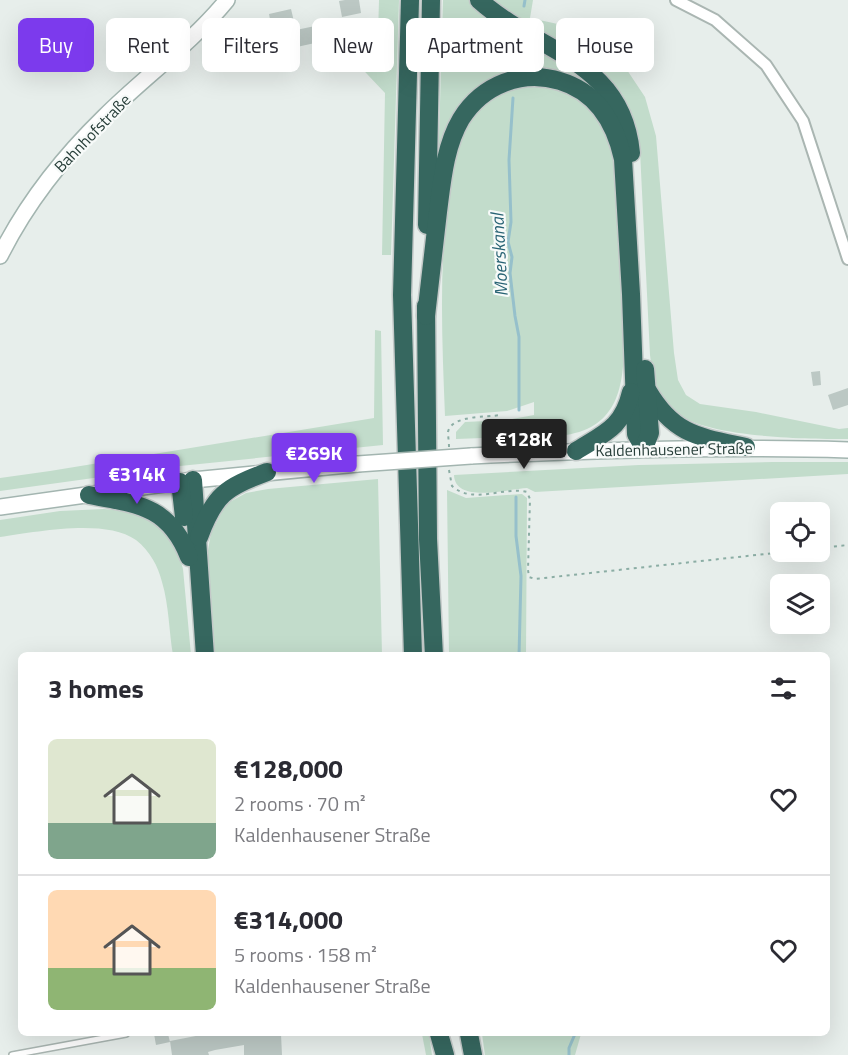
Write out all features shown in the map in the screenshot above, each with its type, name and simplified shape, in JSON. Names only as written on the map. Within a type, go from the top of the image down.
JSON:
[{"type":"highway","points":[[410,0],[402,295],[413,652]]},
{"type":"highway","points":[[431,0],[426,316],[427,527],[434,652]]},
{"type":"highway","points":[[479,0],[495,15],[595,76],[618,106],[626,122],[632,158],[639,292],[641,384],[636,434],[644,448]]},
{"type":"highway","points":[[426,316],[444,170],[451,143],[461,119],[478,99],[493,87],[510,80],[531,76],[570,84],[595,101],[606,114],[620,143],[641,384],[663,413],[686,432],[746,447]]},
{"type":"highway","points":[[576,451],[617,424],[641,384]]},
{"type":"highway","points":[[198,652],[193,549],[218,497],[228,489],[267,472]]},
{"type":"highway","points":[[187,481],[205,652]]},
{"type":"highway","points":[[89,495],[137,505],[163,517],[193,549]]},
{"type":"highway","points":[[403,652],[401,624],[410,603]]},
{"type":"highway","points":[[440,1036],[445,1055]]},
{"type":"highway","points":[[447,1036],[450,1055]]},
{"type":"highway","points":[[470,1036],[473,1055]]},
{"type":"main road","name":"Bahnhofstraße","points":[[0,256],[34,197],[69,153],[104,116],[184,46],[227,0]]},
{"type":"main road","name":"Kaldenhausener Straße","points":[[1,507],[267,472],[471,456],[644,448],[746,447],[848,450]]},
{"type":"street","points":[[676,0],[715,20],[766,65],[803,121],[848,259]]},
{"type":"lane","points":[[12,1055],[115,1036]]},
{"type":"path","points":[[449,452],[448,431],[451,425],[464,419],[501,415]]},
{"type":"path","points":[[449,462],[450,482],[458,490],[470,494],[527,492],[530,499],[528,570],[530,577],[535,579],[770,554]]},
{"type":"path","points":[[830,547],[848,545]]},
{"type":"green space","points":[[379,0],[399,0],[391,255],[382,255],[385,93],[365,72],[394,72],[394,18],[378,18]]},
{"type":"green space","points":[[443,0],[473,0],[500,18],[442,18]]},
{"type":"green space","points":[[490,0],[533,0],[530,18],[516,18]]},
{"type":"green space","points":[[544,21],[556,24],[556,41],[544,34]]},
{"type":"green space","points":[[544,47],[556,55],[556,72],[581,72],[607,97],[574,81],[484,88],[438,172],[441,72],[544,72]]},
{"type":"green space","points":[[602,72],[628,72],[645,97],[656,136],[674,353],[678,380],[686,395],[700,404],[756,412],[839,429],[848,428],[848,439],[732,432],[690,421],[664,400],[655,379],[650,355],[640,151],[632,114],[622,94]]},
{"type":"green space","points":[[532,84],[566,90],[591,109],[606,133],[615,159],[624,341],[622,374],[614,402],[607,414],[583,431],[566,435],[456,439],[456,432],[465,422],[507,420],[534,415],[534,402],[507,411],[445,416],[442,327],[444,238],[459,143],[469,123],[489,101],[504,92]]},
{"type":"green space","points":[[375,330],[381,331],[383,445],[180,466],[0,491],[0,478],[374,418]]},
{"type":"green space","points":[[848,462],[848,474],[535,492],[527,488],[484,493],[463,489],[457,484],[454,475],[639,465]]},
{"type":"green space","points":[[378,479],[382,652],[214,652],[206,562],[211,533],[226,504],[246,493]]},
{"type":"green space","points":[[447,490],[466,498],[522,494],[527,498],[526,652],[449,652]]},
{"type":"green space","points":[[104,509],[133,513],[165,531],[172,541],[183,569],[191,652],[173,652],[166,600],[160,576],[149,554],[136,540],[123,533],[89,528],[70,528],[0,537],[0,520],[60,511]]},
{"type":"green space","points":[[422,1036],[429,1036],[432,1055],[426,1055]]},
{"type":"green space","points":[[482,1036],[580,1036],[575,1055],[485,1055]]},
{"type":"building","points":[[359,0],[361,13],[342,17],[339,1]]},
{"type":"building","points":[[291,9],[293,18],[270,18],[269,14]]},
{"type":"building","points":[[312,27],[312,44],[300,46],[300,29]]},
{"type":"building","points":[[820,371],[821,385],[813,386],[811,372]]},
{"type":"building","points":[[848,388],[848,405],[833,410],[828,395]]},
{"type":"building","points":[[154,1036],[168,1036],[170,1042],[156,1045]]},
{"type":"building","points":[[196,1036],[281,1036],[282,1055],[244,1055],[244,1045],[208,1052],[209,1055],[172,1055],[170,1041]]},
{"type":"waterway","name":"Moerskanal","points":[[524,6],[525,0]]},
{"type":"waterway","name":"Moerskanal","points":[[513,98],[509,160],[511,222],[508,242],[512,257],[510,273],[519,337],[519,410]]},
{"type":"waterway","name":"Moerskanal","points":[[516,497],[516,536],[521,576],[519,652]]},
{"type":"waterway","name":"Moerskanal","points":[[569,1055],[569,1048],[574,1036]]}]
